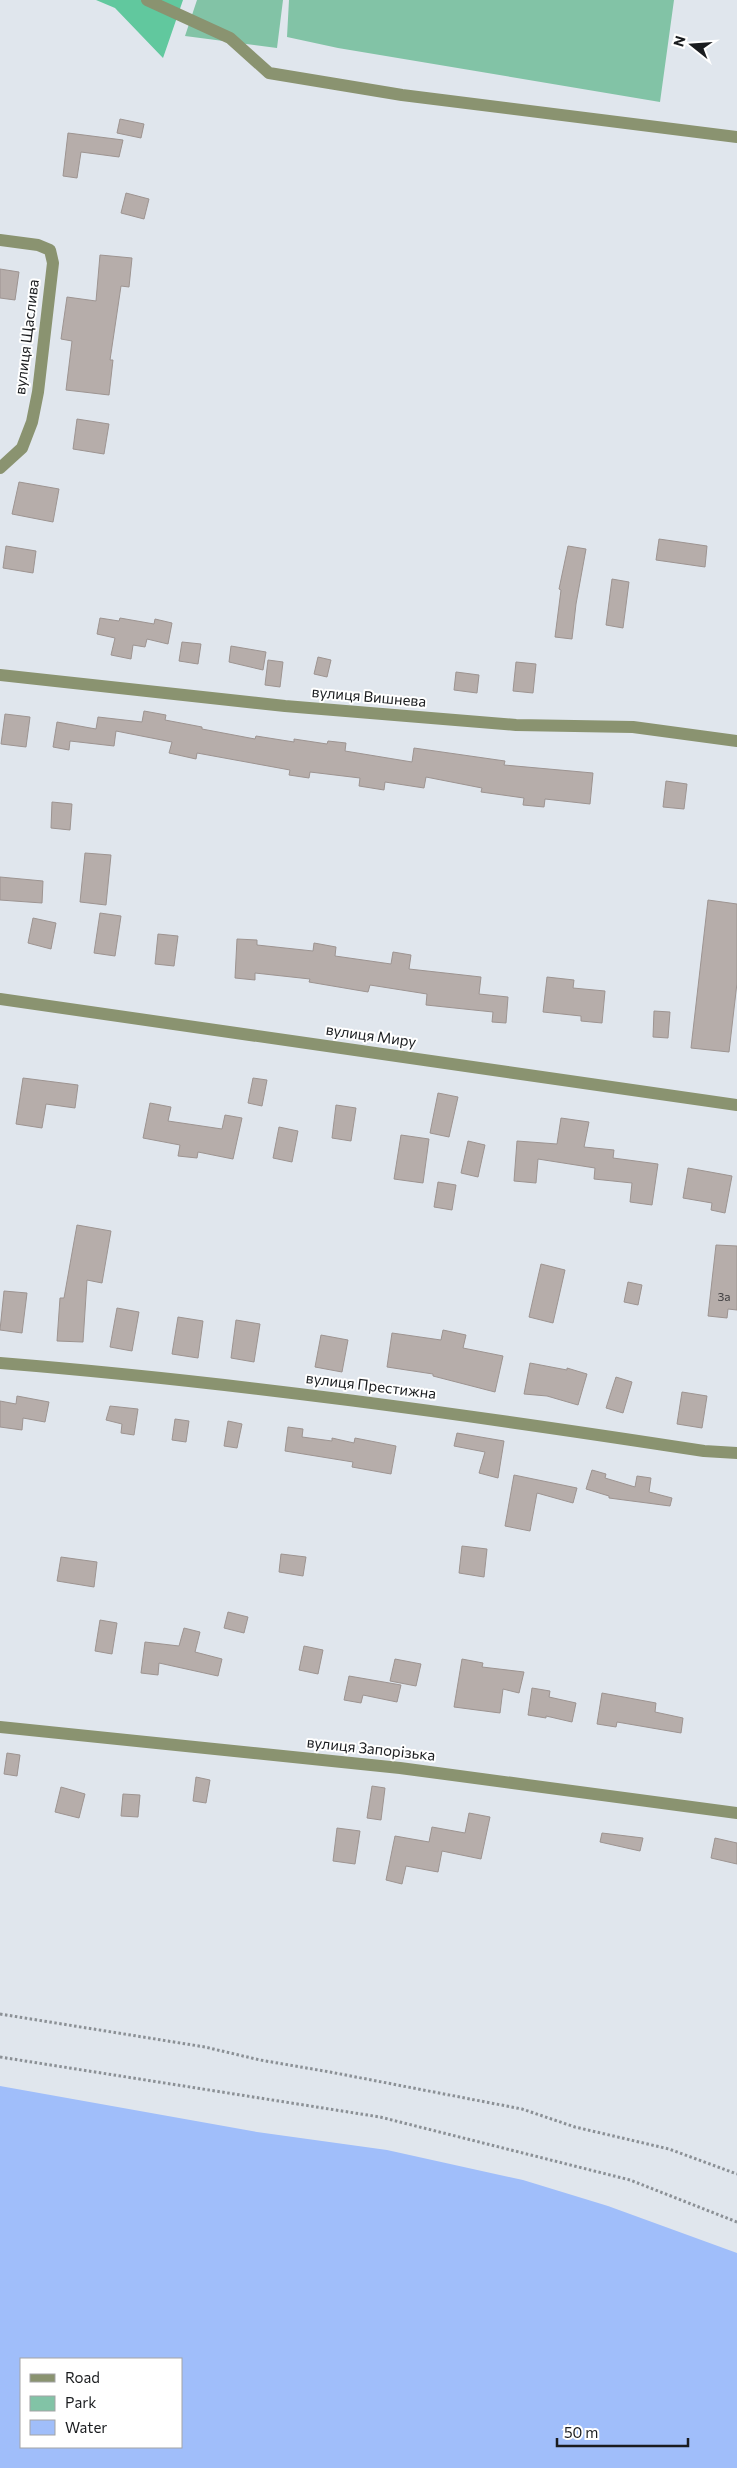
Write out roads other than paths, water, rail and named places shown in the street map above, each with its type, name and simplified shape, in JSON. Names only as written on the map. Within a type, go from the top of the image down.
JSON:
[{"type":"street","points":[[147,0],[230,38],[269,73],[402,95],[737,137]]},
{"type":"street","name":"вулиця Щаслива","points":[[0,240],[38,245],[50,250],[53,262],[38,392],[32,422],[22,448],[0,468]]},
{"type":"street","name":"вулиця Вишнева","points":[[0,675],[285,706],[516,725],[633,727],[737,741]]},
{"type":"street","name":"вулиця Миру","points":[[0,999],[737,1105]]},
{"type":"street","name":"вулиця Престижна","points":[[0,1363],[296,1393],[453,1412],[704,1450],[737,1453]]},
{"type":"street","name":"вулиця Запорізька","points":[[0,1727],[400,1768],[737,1813]]},
{"type":"water","points":[[0,2086],[257,2132],[387,2150],[523,2180],[608,2206],[737,2253],[737,2468],[0,2468]]}]
